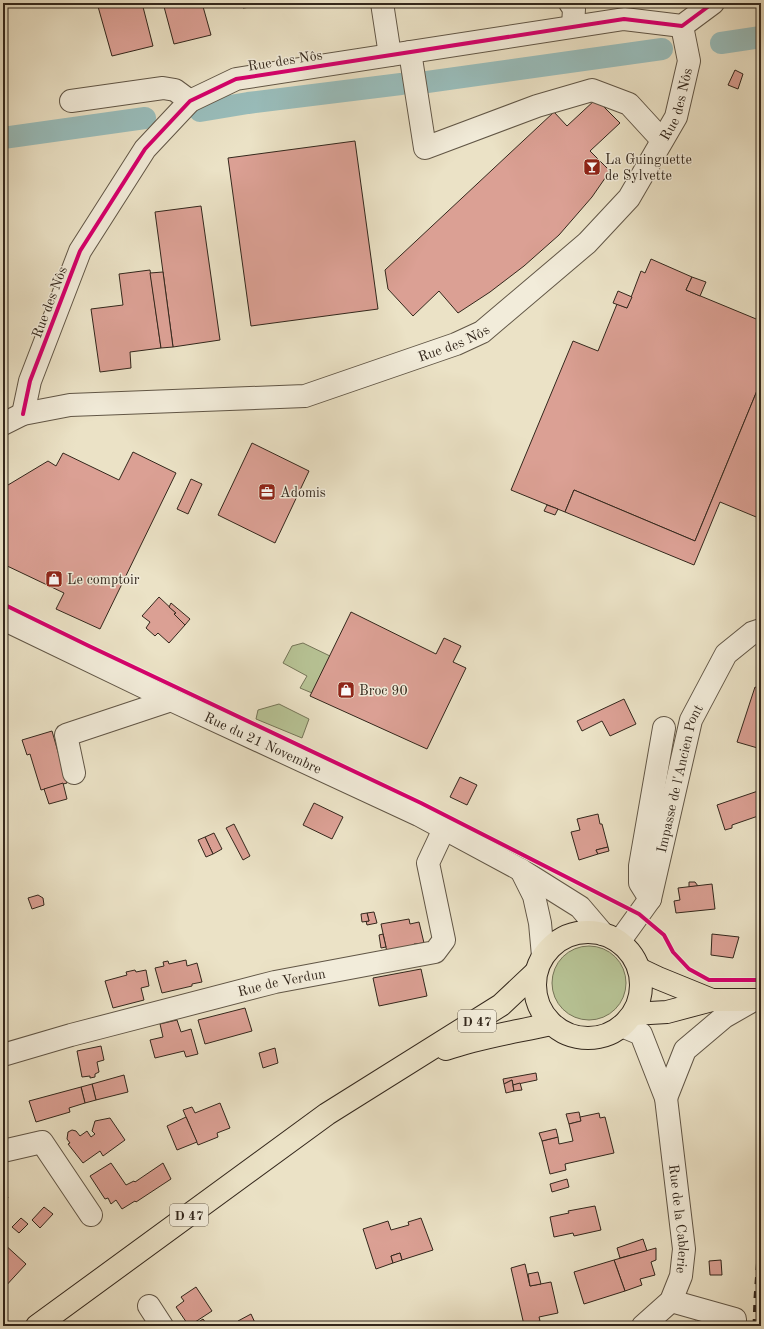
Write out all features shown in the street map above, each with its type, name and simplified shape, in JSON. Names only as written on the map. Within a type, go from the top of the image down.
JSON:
[{"type":"main road","points":[[627,1020],[640,995],[639,969],[631,954],[611,938],[577,933],[557,942],[539,965],[535,997],[540,1010],[551,1024],[565,1034],[583,1038],[605,1036],[627,1020],[667,1012],[712,1000],[757,1001]]},
{"type":"main road","name":"D 47","points":[[44,1321],[327,1114],[500,1005],[539,965]]},
{"type":"main road","points":[[639,969],[712,1000]]},
{"type":"main road","name":"D 47","points":[[413,1061],[467,1042],[551,1024]]},
{"type":"street","points":[[382,3],[400,54],[425,148],[537,106],[592,90],[629,104],[662,140]]},
{"type":"street","points":[[570,3],[574,9],[573,26]]},
{"type":"street","points":[[682,26],[713,3]]},
{"type":"street","name":"Rue des Nôs","points":[[3,424],[23,414],[70,405],[305,396],[456,344],[482,332],[587,243],[629,198],[676,117],[689,61],[682,26],[624,19],[573,26],[236,79],[190,101],[145,149],[80,251],[30,381],[23,414]]},
{"type":"street","points":[[71,101],[163,88],[175,90],[190,101]]},
{"type":"street","name":"Rue du 21 Novembre","points":[[3,619],[171,700],[419,815],[521,870],[580,907],[611,938]]},
{"type":"street","name":"Impasse de l'Ancien Pont","points":[[611,938],[650,899],[691,720],[726,654],[752,633],[761,630]]},
{"type":"street","points":[[74,773],[66,735],[171,700]]},
{"type":"street","points":[[650,899],[640,883],[640,866],[664,728]]},
{"type":"street","name":"Rue de Verdun","points":[[3,1055],[71,1035],[274,982],[435,952],[444,940],[428,863],[444,829]]},
{"type":"street","points":[[521,870],[534,896],[540,923],[539,965]]},
{"type":"street","name":"Rue de la Cablerie","points":[[666,1098],[685,1050],[724,1017],[757,1001]]},
{"type":"street","name":"Rue de la Cablerie","points":[[627,1020],[641,1034],[666,1098],[684,1249],[681,1276],[671,1301],[643,1326]]},
{"type":"street","points":[[3,1151],[42,1142],[91,1215]]},
{"type":"street","points":[[671,1301],[735,1319],[735,1326]]},
{"type":"street","points":[[149,1306],[162,1326]]},
{"type":"green space","points":[[303,643],[330,656],[312,693],[300,688],[307,676],[283,663],[292,646]]},
{"type":"green space","points":[[279,704],[309,719],[302,738],[256,719],[258,710]]},
{"type":"green space","points":[[589,946],[603,949],[615,957],[623,969],[626,983],[623,997],[615,1009],[603,1017],[589,1020],[575,1017],[563,1009],[555,997],[552,983],[555,969],[563,957],[575,949]]},
{"type":"building","points":[[97,3],[142,3],[153,46],[112,56]]},
{"type":"building","points":[[163,3],[202,3],[211,35],[174,44]]},
{"type":"building","points":[[243,3],[281,3],[243,8]]},
{"type":"building","points":[[735,70],[743,74],[738,89],[728,85]]},
{"type":"building","points":[[596,99],[620,123],[590,151],[610,171],[592,197],[559,235],[524,266],[490,292],[458,313],[439,291],[413,316],[388,289],[385,270],[554,112],[567,126]]},
{"type":"building","points":[[355,141],[378,309],[251,326],[228,158]]},
{"type":"building","points":[[201,206],[220,340],[173,347],[155,212]]},
{"type":"building","points":[[651,259],[692,277],[686,290],[761,321],[761,381],[695,541],[574,490],[565,512],[511,490],[573,341],[598,351],[617,304],[627,308],[641,271],[645,273]]},
{"type":"building","points":[[150,270],[161,348],[130,352],[131,368],[100,372],[91,309],[123,305],[119,274]]},
{"type":"building","points":[[163,272],[173,347],[161,348],[150,273]]},
{"type":"building","points":[[692,277],[706,282],[700,296],[686,290]]},
{"type":"building","points":[[618,291],[632,297],[627,308],[613,303]]},
{"type":"building","points":[[761,381],[761,519],[720,502],[694,565],[565,512],[574,490],[695,541]]},
{"type":"building","points":[[252,443],[309,471],[275,543],[218,515]]},
{"type":"building","points":[[133,452],[176,473],[100,629],[56,609],[64,593],[3,564],[3,488],[48,461],[56,466],[63,453],[119,480]]},
{"type":"building","points":[[191,479],[202,484],[188,514],[177,509]]},
{"type":"building","points":[[547,505],[558,509],[555,515],[544,511]]},
{"type":"building","points":[[159,597],[176,613],[174,614],[185,625],[169,643],[158,633],[155,636],[146,628],[150,622],[142,616]]},
{"type":"building","points":[[171,603],[190,619],[185,625],[174,614],[176,613],[169,607]]},
{"type":"building","points":[[351,612],[436,654],[444,638],[461,646],[453,662],[466,668],[427,749],[310,696]]},
{"type":"building","points":[[755,687],[761,689],[761,749],[737,742]]},
{"type":"building","points":[[624,699],[636,724],[610,736],[602,721],[582,731],[577,721]]},
{"type":"building","points":[[52,731],[67,783],[41,790],[30,754],[27,755],[22,740]]},
{"type":"building","points":[[460,777],[477,785],[467,805],[450,797]]},
{"type":"building","points":[[63,783],[67,799],[49,804],[44,789]]},
{"type":"building","points":[[758,791],[761,802],[758,803],[761,815],[732,825],[732,828],[725,830],[717,805]]},
{"type":"building","points":[[314,803],[343,817],[332,839],[303,825]]},
{"type":"building","points":[[598,814],[608,847],[596,850],[598,854],[579,860],[571,832],[580,830],[577,819]]},
{"type":"building","points":[[234,824],[250,856],[243,860],[226,828]]},
{"type":"building","points":[[214,833],[222,849],[213,854],[205,837]]},
{"type":"building","points":[[205,837],[213,854],[206,857],[198,840]]},
{"type":"building","points":[[608,847],[609,851],[598,854],[596,850]]},
{"type":"building","points":[[689,882],[695,882],[698,886],[689,887]]},
{"type":"building","points":[[712,884],[715,909],[676,913],[674,901],[680,900],[678,888]]},
{"type":"building","points":[[38,895],[43,898],[44,905],[32,909],[28,898]]},
{"type":"building","points":[[374,912],[377,923],[367,925],[366,921],[369,921],[367,913]]},
{"type":"building","points":[[367,913],[369,921],[362,922],[361,914]]},
{"type":"building","points":[[409,919],[410,924],[419,922],[424,943],[414,944],[415,947],[387,952],[381,924]]},
{"type":"building","points":[[383,934],[386,947],[381,948],[379,935]]},
{"type":"building","points":[[712,934],[739,937],[733,958],[711,955]]},
{"type":"building","points":[[186,960],[187,966],[197,963],[202,982],[192,984],[192,986],[162,993],[155,968],[164,966],[163,962],[168,961],[169,964]]},
{"type":"building","points":[[421,969],[427,996],[379,1006],[373,978]]},
{"type":"building","points":[[135,970],[136,972],[146,970],[149,986],[141,988],[144,1000],[113,1008],[105,981],[127,975],[126,972]]},
{"type":"building","points":[[245,1008],[252,1031],[205,1044],[198,1020]]},
{"type":"building","points":[[177,1020],[181,1032],[191,1029],[198,1054],[186,1057],[184,1051],[155,1058],[150,1040],[163,1037],[160,1024]]},
{"type":"building","points":[[101,1046],[104,1060],[97,1062],[99,1072],[95,1074],[95,1077],[82,1077],[77,1051]]},
{"type":"building","points":[[275,1048],[278,1063],[263,1068],[259,1053]]},
{"type":"building","points":[[536,1073],[537,1080],[513,1085],[512,1080],[504,1084],[503,1079]]},
{"type":"building","points":[[124,1075],[128,1092],[96,1100],[92,1084]]},
{"type":"building","points":[[512,1080],[514,1091],[506,1093],[504,1084]]},
{"type":"building","points":[[520,1083],[522,1090],[514,1091],[513,1085]]},
{"type":"building","points":[[92,1084],[96,1100],[85,1103],[81,1087]]},
{"type":"building","points":[[81,1087],[85,1103],[69,1108],[70,1112],[36,1122],[29,1101]]},
{"type":"building","points":[[220,1103],[230,1128],[217,1133],[218,1137],[198,1145],[183,1110],[192,1107],[195,1113]]},
{"type":"building","points":[[579,1112],[581,1121],[569,1124],[566,1114]]},
{"type":"building","points":[[599,1113],[600,1118],[605,1117],[614,1153],[565,1164],[566,1170],[550,1174],[542,1141],[558,1137],[559,1144],[573,1141],[569,1124],[581,1121],[580,1117]]},
{"type":"building","points":[[186,1117],[197,1142],[177,1150],[167,1126]]},
{"type":"building","points":[[110,1118],[125,1140],[103,1156],[100,1151],[83,1163],[68,1144],[70,1143],[67,1139],[68,1132],[72,1130],[76,1131],[80,1136],[87,1131],[91,1137],[95,1134],[92,1131],[95,1121]]},
{"type":"building","points":[[556,1129],[558,1137],[542,1141],[539,1133]]},
{"type":"building","points":[[111,1163],[126,1185],[134,1181],[135,1182],[163,1163],[171,1179],[136,1202],[135,1201],[122,1209],[116,1200],[111,1204],[108,1198],[105,1199],[90,1176]]},
{"type":"building","points":[[567,1179],[569,1187],[552,1192],[550,1184]]},
{"type":"building","points":[[3,1186],[8,1198],[3,1200]]},
{"type":"building","points":[[595,1206],[601,1230],[574,1236],[573,1233],[554,1237],[550,1217],[569,1213],[568,1211]]},
{"type":"building","points":[[44,1207],[53,1214],[40,1228],[32,1220]]},
{"type":"building","points":[[21,1218],[28,1224],[19,1233],[12,1227]]},
{"type":"building","points":[[421,1218],[433,1250],[402,1260],[400,1253],[391,1256],[393,1263],[376,1269],[363,1229],[388,1221],[391,1230],[409,1225],[408,1222]]},
{"type":"building","points":[[643,1239],[647,1251],[620,1258],[617,1248]]},
{"type":"building","points":[[3,1243],[26,1264],[3,1289]]},
{"type":"building","points":[[656,1248],[656,1260],[651,1262],[655,1275],[640,1279],[642,1285],[625,1291],[614,1260]]},
{"type":"building","points":[[400,1253],[402,1260],[393,1263],[391,1256]]},
{"type":"building","points":[[614,1260],[625,1291],[584,1304],[574,1272]]},
{"type":"building","points":[[721,1260],[722,1275],[710,1275],[709,1261]]},
{"type":"building","points":[[525,1264],[530,1286],[551,1282],[558,1313],[539,1317],[540,1321],[524,1325],[511,1268]]},
{"type":"building","points":[[538,1272],[541,1284],[530,1286],[528,1274]]},
{"type":"building","points":[[196,1287],[212,1311],[189,1326],[176,1307],[184,1301],[181,1297]]},
{"type":"building","points":[[251,1314],[256,1325],[241,1326],[238,1321]]},
{"type":"building","points":[[203,1319],[208,1326],[193,1326]]},
{"type":"building","points":[[696,1321],[698,1326],[686,1326]]},
{"type":"waterway","points":[[721,43],[761,37]]},
{"type":"waterway","points":[[427,82],[662,49]]},
{"type":"waterway","points":[[200,111],[248,103],[401,84]]},
{"type":"waterway","points":[[3,138],[145,118]]},
{"type":"railway","points":[[754,1326],[761,1214]]},
{"type":"cycle path","points":[[23,414],[30,381],[80,251],[145,149],[190,101],[236,79],[624,19],[682,26],[713,3]]},
{"type":"cycle path","points":[[3,604],[421,803],[639,914],[664,935],[673,952],[689,969],[709,980],[761,980]]},
{"type":"place","name":"La Guinguette de Sylvette","points":[[592,167]]},
{"type":"place","name":"Adomis","points":[[267,492]]},
{"type":"place","name":"Le comptoir","points":[[54,579]]},
{"type":"place","name":"Broc 90","points":[[346,690]]}]
